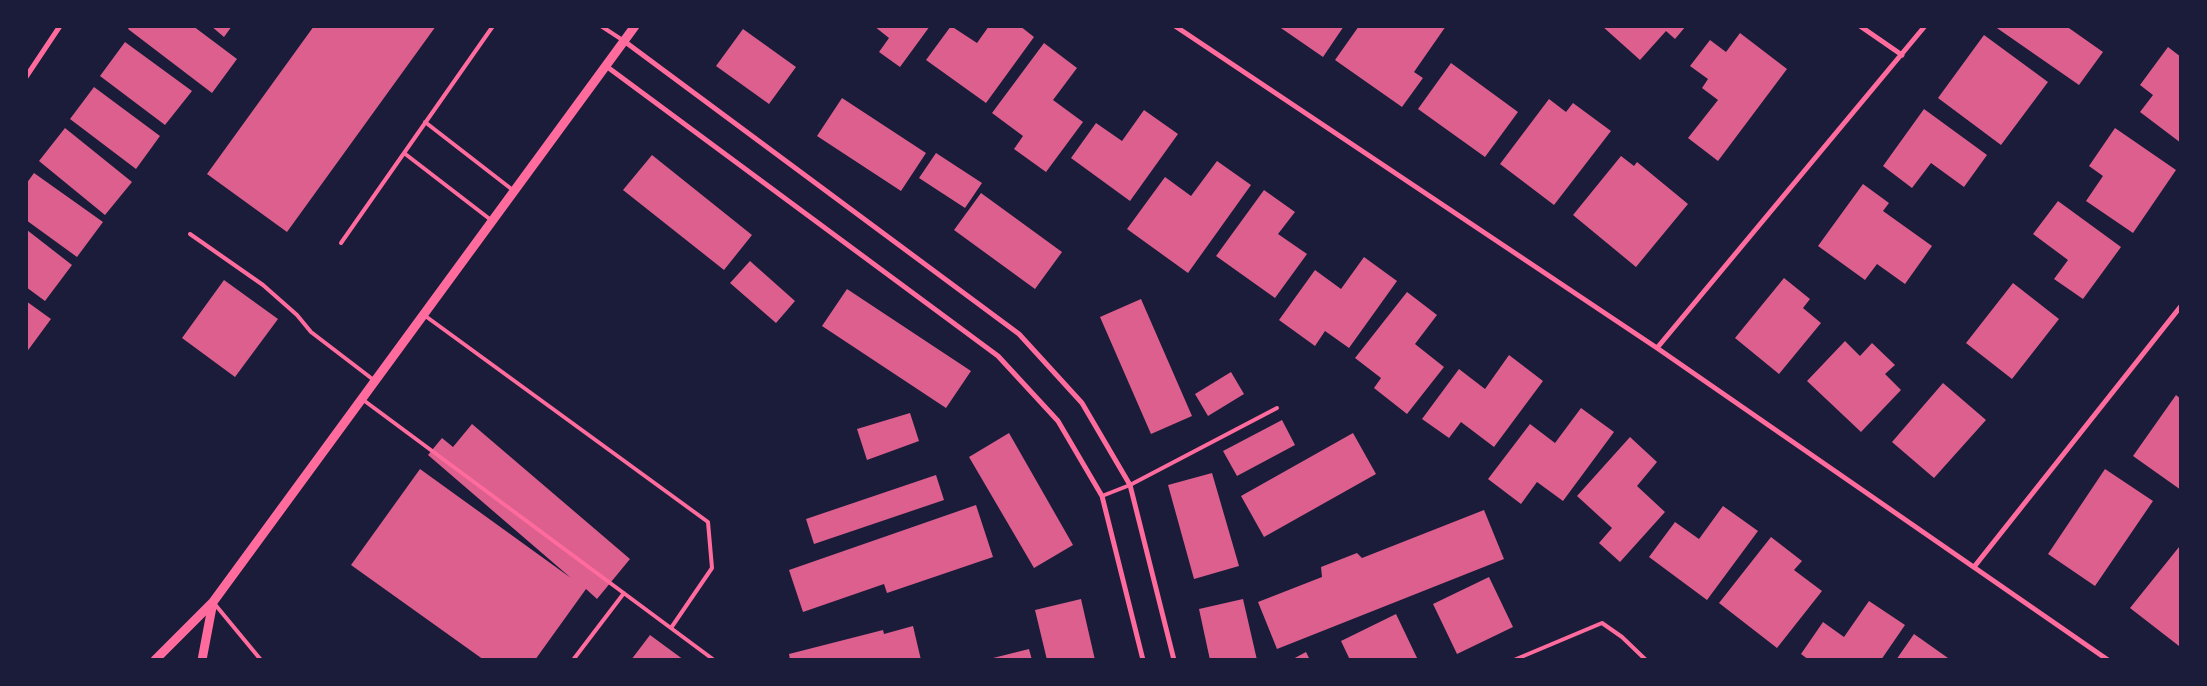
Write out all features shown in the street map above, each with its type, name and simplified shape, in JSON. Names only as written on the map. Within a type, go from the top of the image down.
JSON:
[{"type":"street","points":[[26,77],[60,26]]},
{"type":"street","points":[[155,660],[214,602],[635,26]]},
{"type":"street","points":[[1175,26],[1657,348],[2108,660]]},
{"type":"street","points":[[1860,26],[1902,55]]},
{"type":"street","points":[[1657,348],[1925,26]]},
{"type":"street","points":[[624,42],[1019,334],[1082,403],[1130,485],[1174,660]]},
{"type":"street","points":[[606,66],[998,356],[1058,421],[1102,496],[1143,660]]},
{"type":"street","points":[[1974,567],[2181,306]]},
{"type":"street","points":[[202,660],[214,602]]},
{"type":"lane","points":[[341,243],[493,26]]},
{"type":"lane","points":[[601,26],[624,42]]},
{"type":"lane","points":[[425,122],[514,191]]},
{"type":"lane","points":[[404,153],[492,221]]},
{"type":"lane","points":[[190,234],[262,285],[297,314],[311,332],[375,380]]},
{"type":"lane","points":[[423,315],[708,522],[712,568],[671,628]]},
{"type":"lane","points":[[361,399],[714,660]]},
{"type":"lane","points":[[1102,496],[1130,485],[1277,408]]},
{"type":"lane","points":[[573,660],[624,593]]},
{"type":"lane","points":[[214,602],[261,660]]},
{"type":"lane","points":[[1514,660],[1602,623],[1622,637],[1646,660]]},
{"type":"building","points":[[130,26],[193,26],[237,59],[212,93],[128,29]]},
{"type":"building","points":[[211,26],[232,26],[224,37]]},
{"type":"building","points":[[314,26],[436,26],[287,232],[207,174]]},
{"type":"building","points":[[874,26],[930,26],[900,67],[879,52],[889,38]]},
{"type":"building","points":[[951,26],[977,43],[989,26],[1020,26],[1034,37],[986,103],[926,60]]},
{"type":"building","points":[[1278,26],[1344,26],[1323,57]]},
{"type":"building","points":[[1359,26],[1446,26],[1414,72],[1423,78],[1402,107],[1335,60]]},
{"type":"building","points":[[1602,26],[1686,26],[1675,39],[1666,31],[1640,60]]},
{"type":"building","points":[[1994,26],[2066,26],[2103,52],[2079,85]]},
{"type":"building","points":[[743,29],[796,67],[769,104],[716,66]]},
{"type":"building","points":[[1740,33],[1787,69],[1718,161],[1688,138],[1718,100],[1702,88],[1708,79],[1690,66],[1710,40],[1726,52]]},
{"type":"building","points":[[1984,35],[2048,82],[2001,145],[1938,98]]},
{"type":"building","points":[[125,42],[192,91],[165,125],[100,76]]},
{"type":"building","points":[[1044,43],[1077,68],[1053,100],[1083,122],[1046,172],[1014,149],[1023,136],[992,113]]},
{"type":"building","points":[[2168,47],[2181,57],[2181,143],[2140,112],[2153,95],[2140,85]]},
{"type":"building","points":[[1451,63],[1518,112],[1485,157],[1418,109]]},
{"type":"building","points":[[94,87],[160,136],[136,169],[70,119]]},
{"type":"building","points":[[842,98],[926,153],[901,191],[817,136]]},
{"type":"building","points":[[1549,99],[1566,112],[1573,103],[1611,131],[1554,205],[1500,164]]},
{"type":"building","points":[[1924,109],[1987,155],[1964,187],[1931,163],[1912,188],[1883,166]]},
{"type":"building","points":[[1144,110],[1178,134],[1130,201],[1071,158],[1096,123],[1122,141]]},
{"type":"building","points":[[65,128],[132,182],[105,215],[39,161]]},
{"type":"building","points":[[2115,128],[2176,170],[2133,233],[2086,201],[2103,176],[2089,166]]},
{"type":"building","points":[[936,153],[982,183],[965,208],[919,178]]},
{"type":"building","points":[[652,155],[752,235],[724,270],[623,190]]},
{"type":"building","points":[[1621,156],[1634,166],[1637,162],[1688,204],[1636,267],[1573,215]]},
{"type":"building","points":[[1217,161],[1251,185],[1188,273],[1127,229],[1165,177],[1191,196]]},
{"type":"building","points":[[34,173],[103,222],[77,257],[26,220],[26,184]]},
{"type":"building","points":[[1863,184],[1889,203],[1883,211],[1932,246],[1905,284],[1877,264],[1865,280],[1818,246]]},
{"type":"building","points":[[1264,190],[1295,212],[1278,234],[1307,254],[1275,298],[1216,256]]},
{"type":"building","points":[[981,193],[1062,252],[1035,289],[954,230]]},
{"type":"building","points":[[2058,201],[2121,247],[2083,299],[2054,279],[2068,260],[2033,234]]},
{"type":"building","points":[[27,230],[72,265],[45,301],[26,287]]},
{"type":"building","points":[[1364,257],[1397,281],[1349,348],[1325,331],[1315,346],[1279,320],[1315,270],[1341,289]]},
{"type":"building","points":[[750,261],[795,301],[776,323],[730,283]]},
{"type":"building","points":[[1784,278],[1810,299],[1803,308],[1821,323],[1779,374],[1735,338]]},
{"type":"building","points":[[224,280],[278,319],[235,377],[182,338]]},
{"type":"building","points":[[2013,283],[2059,319],[2012,379],[1966,343]]},
{"type":"building","points":[[847,289],[971,371],[946,408],[822,326]]},
{"type":"building","points":[[1407,292],[1437,315],[1415,344],[1444,367],[1407,414],[1374,388],[1381,378],[1355,358]]},
{"type":"building","points":[[1141,299],[1192,416],[1151,434],[1100,317]]},
{"type":"building","points":[[26,301],[51,319],[26,353]]},
{"type":"building","points":[[1845,341],[1860,356],[1872,343],[1895,365],[1885,374],[1901,390],[1861,432],[1807,381]]},
{"type":"building","points":[[1509,355],[1543,381],[1494,447],[1461,422],[1449,438],[1422,419],[1459,369],[1485,389]]},
{"type":"building","points":[[1231,372],[1244,394],[1208,416],[1195,394]]},
{"type":"building","points":[[1943,383],[1986,420],[1934,478],[1892,442]]},
{"type":"building","points":[[2176,395],[2181,399],[2181,490],[2133,456]]},
{"type":"building","points":[[1581,408],[1614,432],[1563,501],[1537,482],[1521,504],[1488,479],[1530,424],[1555,443]]},
{"type":"building","points":[[910,413],[919,441],[867,460],[857,429]]},
{"type":"building","points":[[1282,420],[1295,445],[1237,476],[1223,451]]},
{"type":"building","points":[[472,424],[630,559],[597,599],[586,589],[535,660],[484,660],[351,565],[420,469],[571,578],[428,455],[442,438],[453,447]]},
{"type":"building","points":[[1009,433],[1073,545],[1034,568],[969,457]]},
{"type":"building","points":[[1353,433],[1376,474],[1264,537],[1241,496]]},
{"type":"building","points":[[1630,437],[1657,462],[1637,486],[1665,512],[1620,562],[1599,543],[1612,528],[1577,496]]},
{"type":"building","points":[[2105,469],[2153,501],[2095,586],[2048,554]]},
{"type":"building","points":[[1212,473],[1239,566],[1194,579],[1168,485]]},
{"type":"building","points":[[936,475],[944,500],[814,544],[806,519]]},
{"type":"building","points":[[976,505],[993,557],[887,593],[884,584],[803,612],[789,570]]},
{"type":"building","points":[[1723,506],[1758,531],[1707,600],[1649,557],[1675,522],[1699,539]]},
{"type":"building","points":[[1484,510],[1504,559],[1277,649],[1258,602],[1322,577],[1321,567],[1357,553],[1362,558]]},
{"type":"building","points":[[1771,537],[1802,561],[1794,570],[1822,591],[1777,648],[1719,603]]},
{"type":"building","points":[[2179,547],[2181,548],[2181,644],[2179,646],[2130,608]]},
{"type":"building","points":[[1489,577],[1513,627],[1457,654],[1433,604]]},
{"type":"building","points":[[1081,599],[1095,660],[1047,660],[1035,610]]},
{"type":"building","points":[[1243,599],[1257,660],[1210,660],[1199,609]]},
{"type":"building","points":[[1869,601],[1905,625],[1881,660],[1809,660],[1801,654],[1823,622],[1844,637]]},
{"type":"building","points":[[1396,614],[1418,660],[1350,660],[1341,641]]},
{"type":"building","points":[[913,626],[921,660],[790,660],[789,654],[883,630],[884,634]]},
{"type":"building","points":[[1914,634],[1948,658],[1947,660],[1896,660]]},
{"type":"building","points":[[650,635],[684,660],[631,660]]},
{"type":"building","points":[[1029,649],[1032,660],[989,660],[989,659]]},
{"type":"building","points":[[1306,652],[1310,660],[1291,660]]}]
